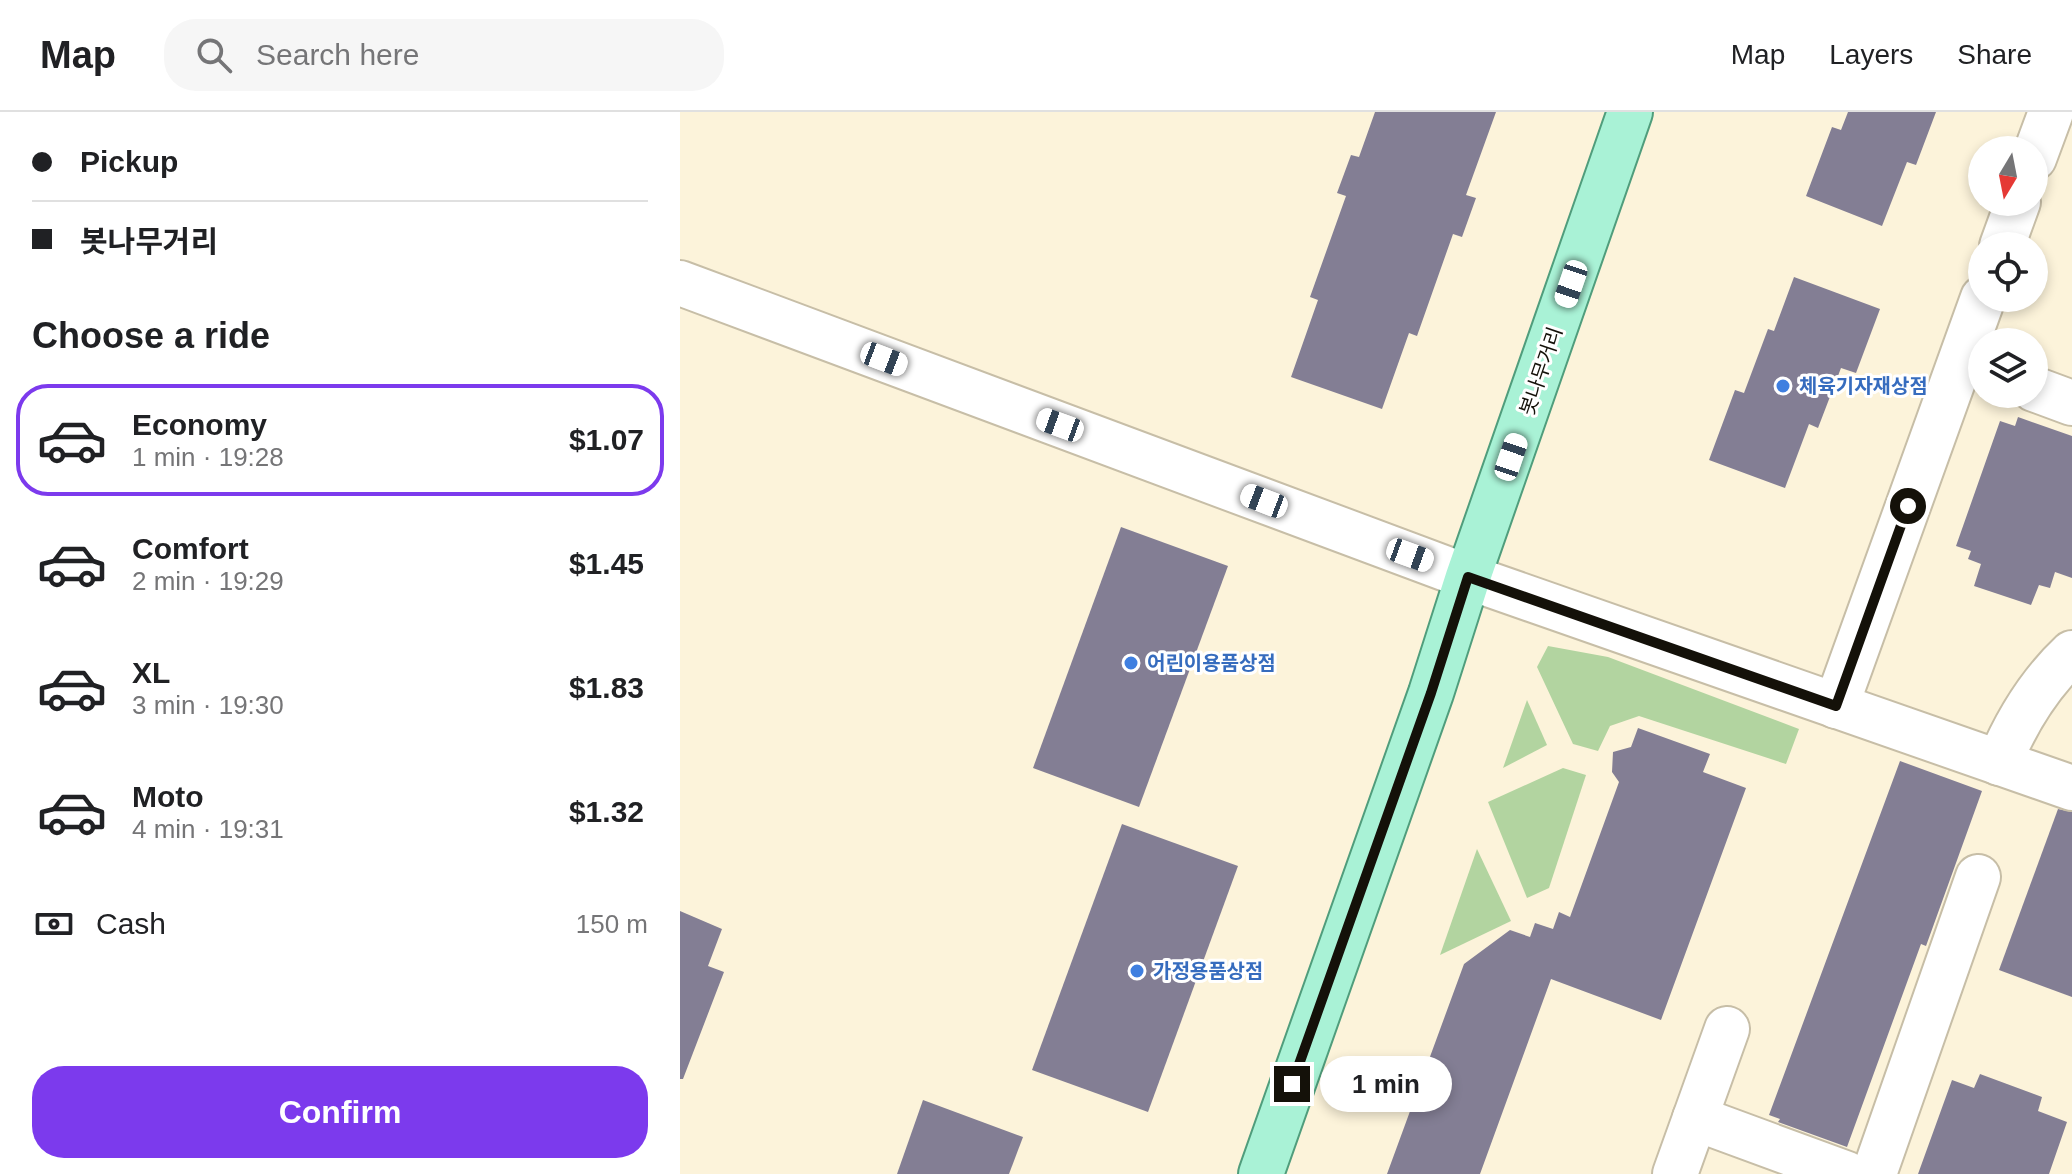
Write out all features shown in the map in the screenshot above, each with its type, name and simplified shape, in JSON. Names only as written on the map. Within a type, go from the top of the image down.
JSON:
[{"type":"main road","name":"봇나무거리","points":[[1261,1174],[1426,708],[1468,577],[1630,112]]},
{"type":"street","points":[[2042,136],[2051,112]]},
{"type":"street","points":[[680,283],[1468,577],[2072,788]]},
{"type":"street","points":[[1836,706],[1968,374]]},
{"type":"street","points":[[2048,394],[2072,403]]},
{"type":"street","points":[[1999,763],[2010,735],[2032,699],[2072,653]]},
{"type":"street","points":[[1874,1174],[1978,877]]},
{"type":"street","points":[[1675,1174],[1727,1029]]},
{"type":"street","points":[[1695,1118],[1847,1174]]},
{"type":"green space","points":[[1548,646],[1608,657],[1799,729],[1786,764],[1639,716],[1610,726],[1598,751],[1573,744],[1537,667]]},
{"type":"green space","points":[[1527,700],[1547,745],[1503,768]]},
{"type":"green space","points":[[1563,768],[1586,775],[1549,888],[1527,898],[1488,802]]},
{"type":"green space","points":[[1477,849],[1511,921],[1440,955]]},
{"type":"building","points":[[1375,112],[1496,112],[1466,195],[1476,198],[1462,237],[1453,234],[1417,336],[1409,333],[1382,409],[1291,377],[1318,300],[1310,297],[1346,196],[1337,193],[1351,155],[1359,157]]},
{"type":"building","points":[[1848,112],[1936,112],[1916,165],[1907,162],[1882,226],[1806,196],[1832,127],[1841,130]]},
{"type":"building","points":[[1794,277],[1880,309],[1856,373],[1841,368],[1818,428],[1809,424],[1785,488],[1709,460],[1735,390],[1744,393],[1768,329],[1774,331]]},
{"type":"building","points":[[2018,417],[2072,436],[2072,578],[2055,572],[2050,588],[2039,585],[2031,605],[1974,586],[1981,564],[1968,559],[1971,551],[1956,546],[2000,421],[2015,426]]},
{"type":"building","points":[[1121,527],[1228,566],[1139,807],[1033,768]]},
{"type":"building","points":[[1638,728],[1710,754],[1703,772],[1746,788],[1661,1020],[1551,979],[1480,1174],[1387,1174],[1464,964],[1510,930],[1530,937],[1535,923],[1553,929],[1559,912],[1570,917],[1619,782],[1612,772],[1613,752],[1631,747]]},
{"type":"building","points":[[1900,761],[1982,791],[1926,946],[1921,944],[1847,1147],[1778,1122],[1780,1119],[1769,1115]]},
{"type":"building","points":[[2058,809],[2072,812],[2072,997],[1999,970]]},
{"type":"building","points":[[1122,824],[1238,866],[1148,1112],[1032,1070]]},
{"type":"building","points":[[680,911],[722,929],[708,966],[724,972],[683,1079],[680,1079]]},
{"type":"building","points":[[1980,1074],[2042,1097],[2038,1111],[2067,1122],[2049,1174],[1918,1174],[1952,1080],[1974,1088]]},
{"type":"building","points":[[923,1100],[1023,1137],[1009,1174],[897,1174]]},
{"type":"place","name":"체육기자재상점","points":[[1783,386]]},
{"type":"place","name":"어린이용품상점","points":[[1131,663]]},
{"type":"place","name":"가정용품상점","points":[[1137,971]]},
{"type":"route","points":[[1292,1084],[1431,693],[1468,577],[1836,706],[1908,506]]}]
